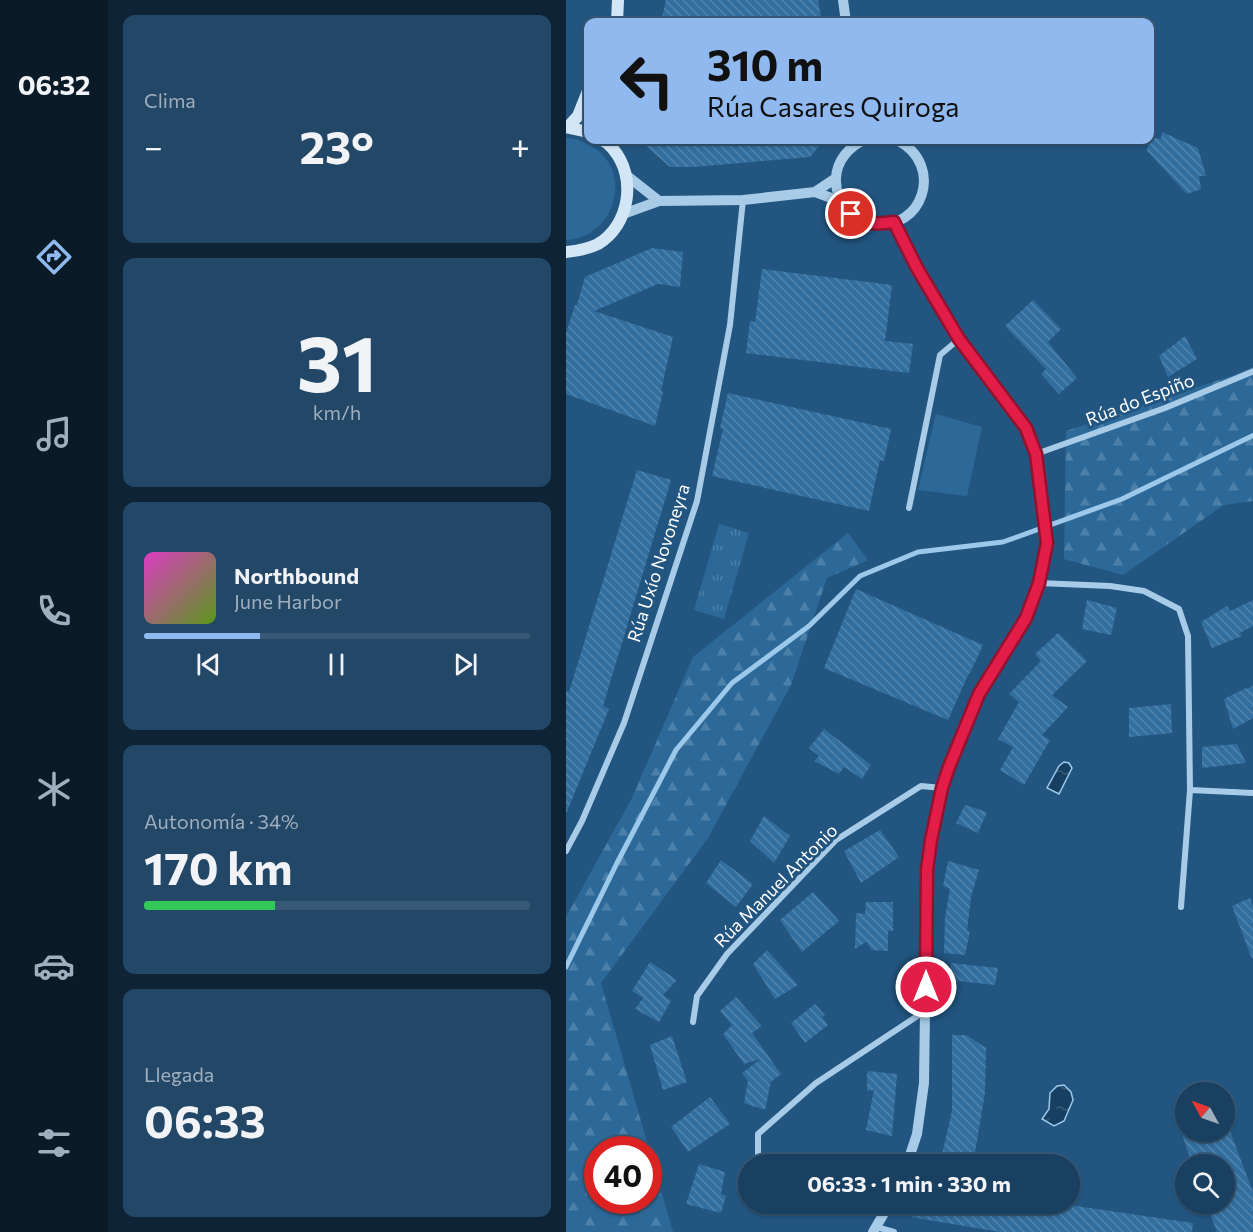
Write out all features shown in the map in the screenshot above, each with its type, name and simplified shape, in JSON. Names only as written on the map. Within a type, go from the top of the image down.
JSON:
[{"type":"main road","points":[[616,18],[618,0]]},
{"type":"main road","points":[[567,127],[578,116],[584,101]]},
{"type":"main road","points":[[567,127],[584,131]]},
{"type":"main road","points":[[566,252],[580,251],[598,243],[613,230],[623,213],[628,194],[626,175],[612,144]]},
{"type":"street","points":[[843,0],[845,18]]},
{"type":"street","points":[[855,144],[845,154],[839,165],[836,178],[837,191],[851,214],[864,222],[879,225],[907,216],[916,206],[922,194],[925,180],[922,166],[916,154],[906,144]]},
{"type":"street","points":[[626,175],[659,201]]},
{"type":"street","points":[[815,192],[836,178]]},
{"type":"street","points":[[623,213],[659,201],[743,200],[815,192],[842,202]]},
{"type":"street","name":"Rúa Uxío Novoneyra","points":[[566,851],[624,723],[697,501],[731,325],[743,200]]},
{"type":"street","points":[[894,222],[917,268],[959,339],[1026,428],[1036,454],[1047,543],[1039,583],[1026,618],[979,694],[942,788],[927,870],[924,1083],[917,1134],[910,1154]]},
{"type":"street","points":[[909,508],[940,355],[959,339]]},
{"type":"street","name":"Rúa do Espiño","points":[[1036,454],[1165,408],[1253,371]]},
{"type":"street","points":[[1039,583],[1110,586],[1144,591],[1178,609],[1188,636],[1190,790],[1181,908]]},
{"type":"street","name":"Rúa Manuel Antonio","points":[[693,1022],[697,996],[727,954],[836,840],[921,786],[942,788]]},
{"type":"street","points":[[1190,790],[1253,793]]},
{"type":"street","points":[[758,1154],[758,1134],[816,1083],[926,1011]]},
{"type":"street","points":[[884,1214],[875,1230],[894,1232]]},
{"type":"green space","points":[[566,138],[582,141],[596,149],[608,161],[614,175],[615,190],[606,218],[582,237],[566,240]]},
{"type":"green space","points":[[1253,367],[1253,501],[1224,505],[1123,575],[1064,559],[1066,431]]},
{"type":"green space","points":[[936,414],[982,427],[967,496],[918,490]]},
{"type":"green space","points":[[719,524],[749,533],[724,619],[694,610]]},
{"type":"green space","points":[[848,533],[868,560],[827,578],[791,685],[708,838],[601,983],[645,1136],[584,1136],[584,1214],[662,1214],[662,1194],[673,1232],[566,1232],[566,917],[632,798],[693,657]]},
{"type":"water","points":[[1064,762],[1069,763],[1072,768],[1059,794],[1047,788],[1059,766]]},
{"type":"water","points":[[1064,1085],[1071,1092],[1073,1100],[1064,1121],[1054,1126],[1042,1119],[1049,1109],[1050,1093],[1057,1086]]},
{"type":"building","points":[[666,0],[818,0],[821,18],[662,18]]},
{"type":"building","points":[[1162,132],[1198,148],[1206,176],[1199,176],[1201,189],[1187,194],[1147,151],[1148,144],[1154,144],[1154,138],[1161,139]]},
{"type":"building","points":[[644,144],[821,144],[810,157],[670,167]]},
{"type":"building","points":[[652,248],[683,252],[680,287],[658,284],[594,311],[673,337],[655,426],[566,394],[566,333],[585,277]]},
{"type":"building","points":[[762,269],[892,285],[885,341],[913,344],[909,373],[746,353],[750,321],[755,322]]},
{"type":"building","points":[[1033,300],[1061,329],[1048,342],[1077,378],[1059,394],[1041,374],[1046,369],[1005,326]]},
{"type":"building","points":[[1185,336],[1197,359],[1168,377],[1159,356]]},
{"type":"building","points":[[728,393],[891,429],[884,461],[880,460],[869,511],[712,476],[723,429],[720,428]]},
{"type":"building","points":[[637,470],[671,480],[603,706],[609,709],[566,814],[566,691],[569,692]]},
{"type":"building","points":[[856,589],[983,645],[948,720],[824,668]]},
{"type":"building","points":[[1087,600],[1117,608],[1111,635],[1082,629]]},
{"type":"building","points":[[1253,600],[1253,626],[1240,633],[1242,636],[1212,648],[1201,622],[1227,606],[1230,611]]},
{"type":"building","points":[[1058,633],[1087,661],[1052,695],[1068,707],[1042,735],[1050,740],[1024,785],[1000,770],[1013,747],[998,739],[1019,702],[1009,694],[1041,661],[1035,654]]},
{"type":"building","points":[[1253,686],[1253,718],[1233,729],[1224,699]]},
{"type":"building","points":[[1171,704],[1172,733],[1129,737],[1129,708]]},
{"type":"building","points":[[824,729],[871,765],[862,779],[844,767],[839,774],[814,761],[819,756],[809,748]]},
{"type":"building","points":[[1237,744],[1246,763],[1202,768],[1202,747]]},
{"type":"building","points":[[965,805],[987,812],[978,833],[956,823]]},
{"type":"building","points":[[764,816],[790,836],[774,863],[750,841]]},
{"type":"building","points":[[880,830],[899,857],[861,883],[844,851]]},
{"type":"building","points":[[721,860],[753,884],[736,907],[706,883]]},
{"type":"building","points":[[948,861],[979,870],[971,897],[967,931],[970,931],[965,955],[944,953],[945,917],[950,889],[943,886]]},
{"type":"building","points":[[813,892],[839,921],[802,952],[780,920]]},
{"type":"building","points":[[1250,898],[1253,906],[1253,959],[1232,906]]},
{"type":"building","points":[[866,902],[893,902],[893,931],[888,931],[888,951],[872,950],[866,942],[855,949],[856,913],[865,914]]},
{"type":"building","points":[[767,950],[798,985],[775,999],[753,964]]},
{"type":"building","points":[[650,962],[677,980],[663,995],[671,1001],[659,1022],[635,1009],[643,998],[632,991]]},
{"type":"building","points":[[951,963],[998,968],[995,985],[949,980]]},
{"type":"building","points":[[736,997],[762,1026],[752,1033],[781,1074],[771,1082],[765,1110],[744,1103],[748,1081],[742,1073],[761,1059],[744,1064],[723,1034],[732,1025],[720,1011]]},
{"type":"building","points":[[815,1004],[825,1015],[822,1017],[828,1025],[805,1043],[791,1023]]},
{"type":"building","points":[[952,1035],[966,1035],[986,1048],[985,1093],[975,1154],[942,1154],[952,1111]]},
{"type":"building","points":[[672,1036],[687,1082],[663,1090],[650,1045]]},
{"type":"building","points":[[867,1071],[897,1074],[892,1136],[866,1130],[874,1090],[867,1091]]},
{"type":"building","points":[[710,1097],[730,1124],[688,1152],[671,1127]]},
{"type":"building","points":[[1185,1142],[1234,1142],[1253,1192],[1253,1232],[1217,1232],[1210,1214],[1235,1214],[1235,1154],[1189,1154]]},
{"type":"building","points":[[699,1164],[725,1172],[721,1194],[726,1196],[721,1213],[686,1204]]},
{"type":"building","points":[[1080,1207],[1193,1223],[1192,1232],[1000,1232],[911,1217],[912,1214],[1080,1214]]},
{"type":"waterway","points":[[566,967],[676,750],[732,683],[809,626],[860,576],[918,552],[1003,542],[1122,499],[1254,435]]},
{"type":"route","points":[[851,214],[864,222],[879,225],[894,222],[917,268],[959,339],[1026,428],[1036,454],[1047,543],[1039,583],[1026,618],[979,694],[942,788],[927,870],[926,987]]}]
